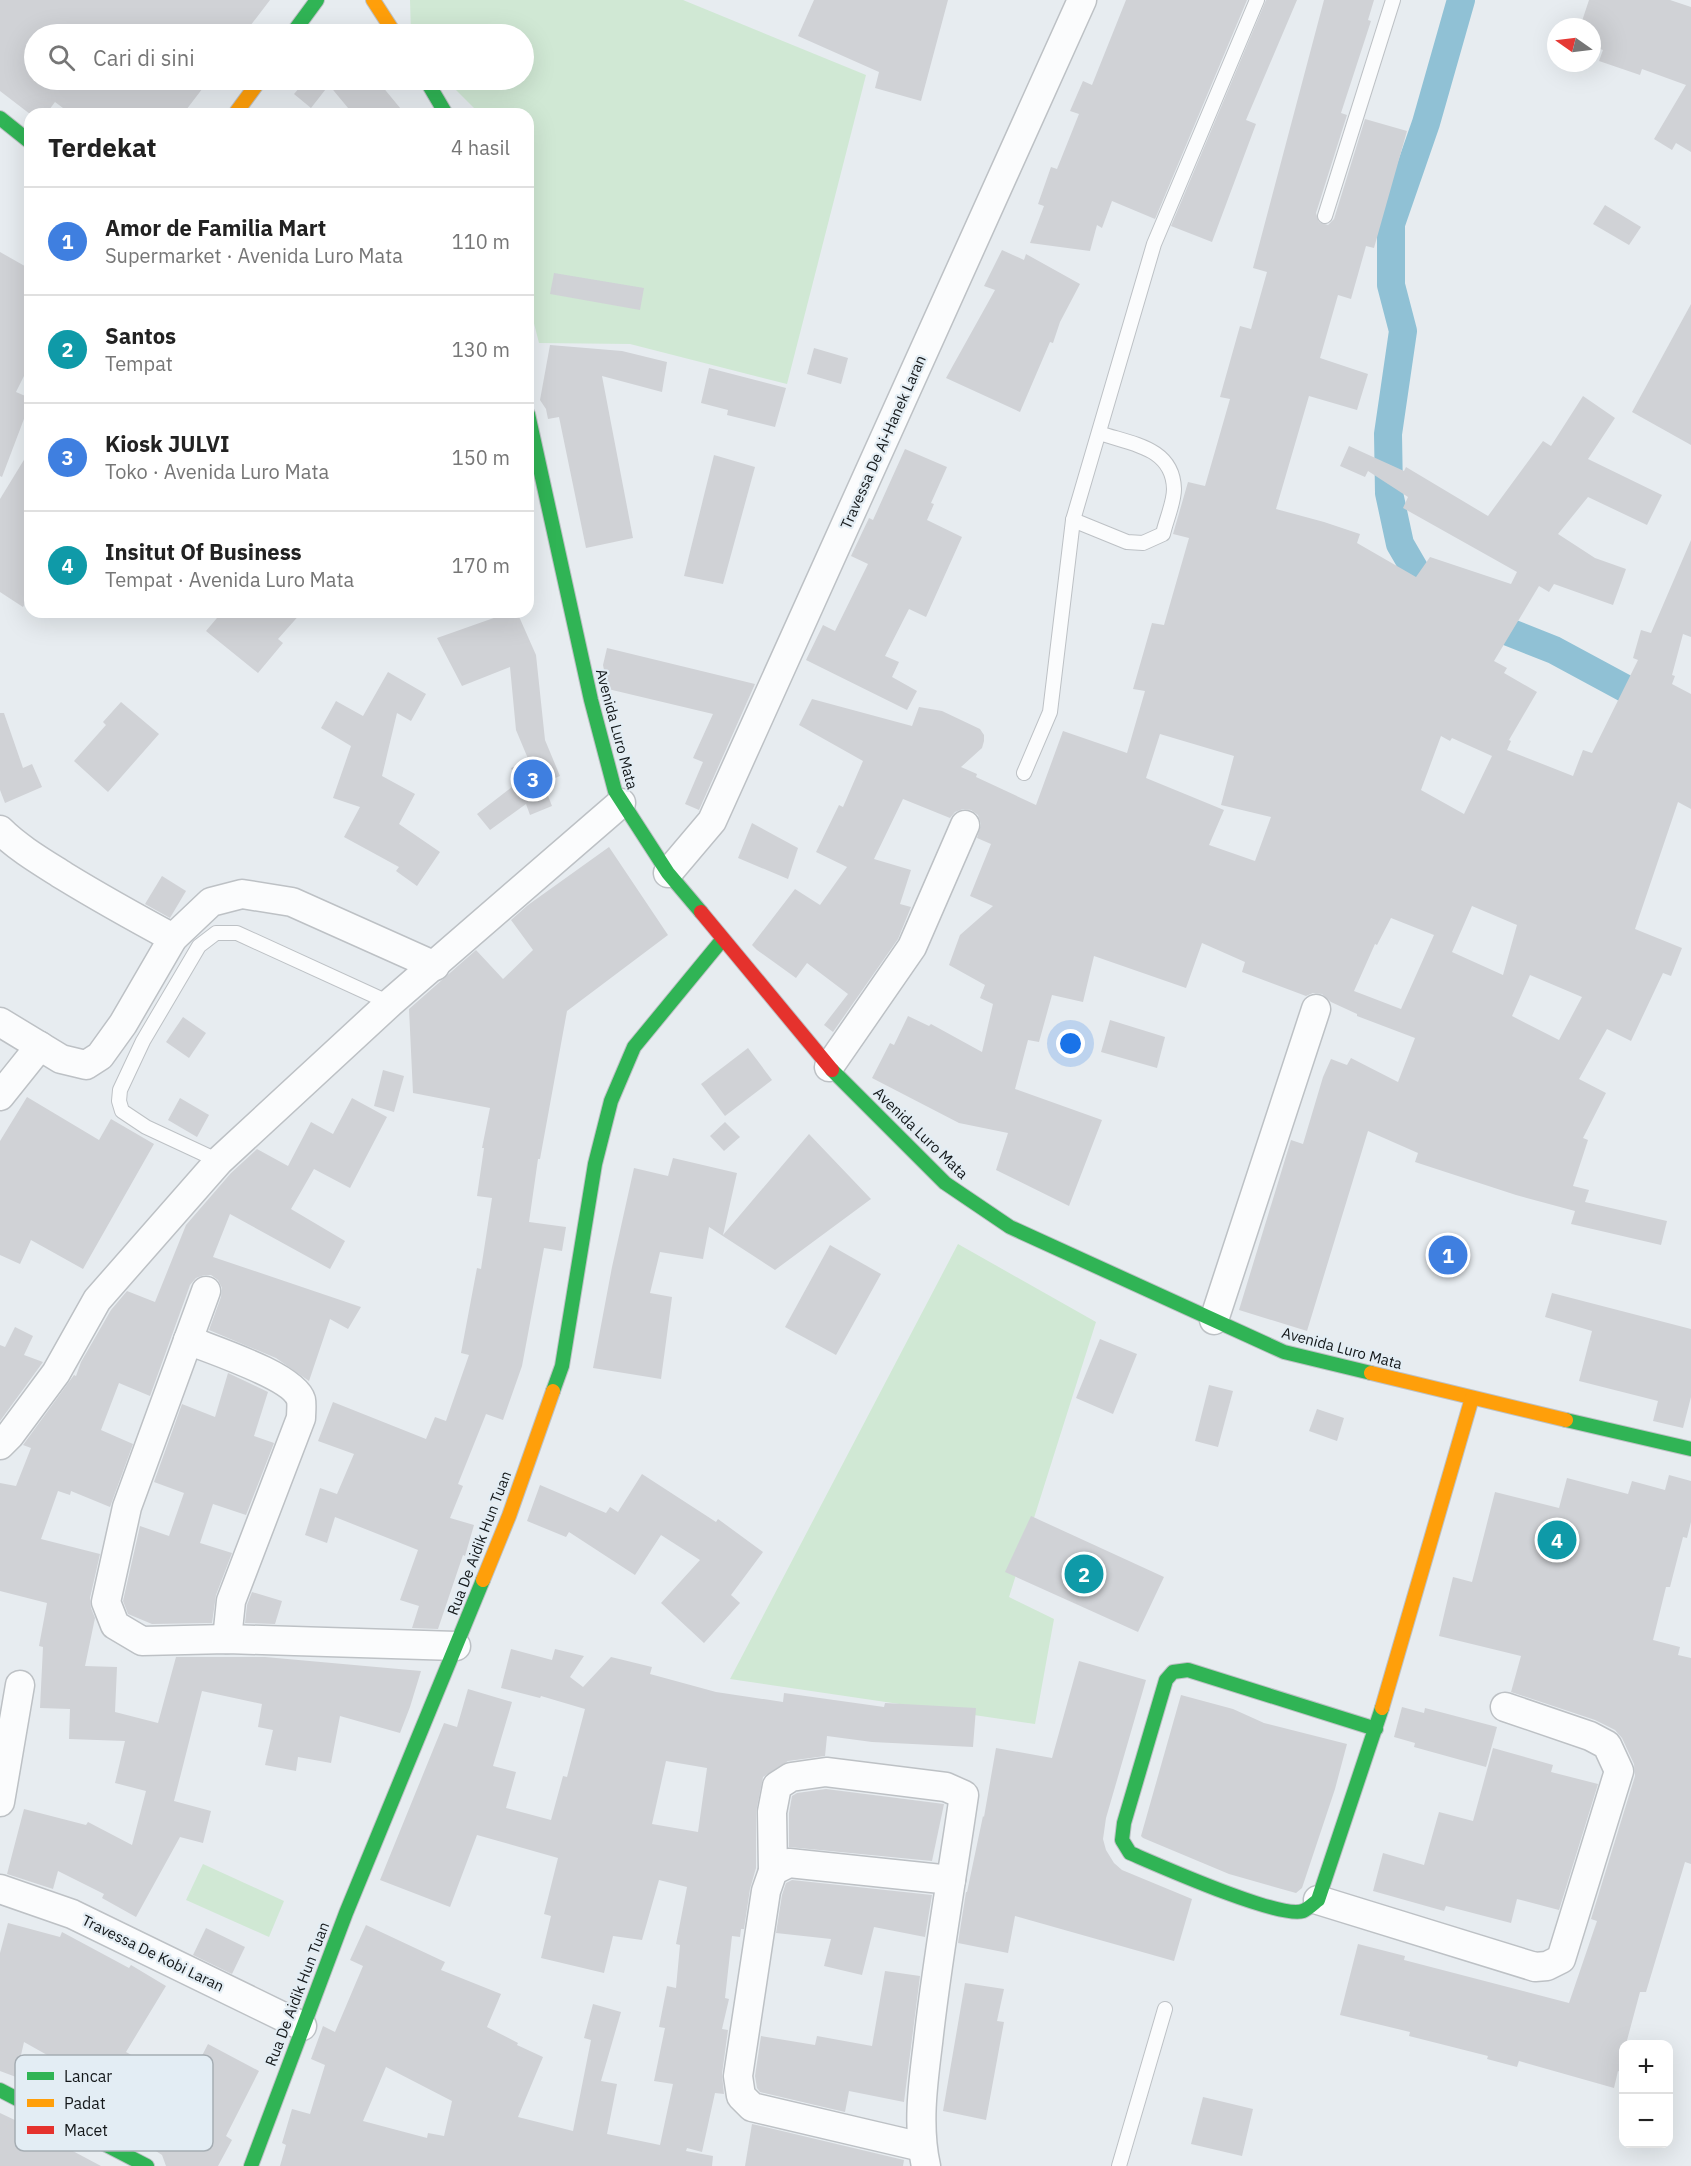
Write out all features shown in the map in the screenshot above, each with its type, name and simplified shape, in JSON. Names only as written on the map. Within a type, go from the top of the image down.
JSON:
[{"type":"street","points":[[299,24],[317,0]]},
{"type":"street","points":[[373,0],[389,24]]},
{"type":"street","name":"Travessa De Ai-Hanek Laran","points":[[668,873],[712,821],[1082,0]]},
{"type":"street","points":[[239,108],[253,90]]},
{"type":"street","points":[[432,90],[442,108]]},
{"type":"street","points":[[0,118],[24,137]]},
{"type":"street","name":"Avenida Luro Mata","points":[[534,441],[591,700],[615,791],[621,804],[668,873],[829,1067],[945,1183],[1010,1227],[1284,1352],[1691,1449]]},
{"type":"street","points":[[0,1444],[10,1435],[56,1373],[97,1300],[219,1161],[390,1003],[621,804]]},
{"type":"street","points":[[829,1067],[912,947],[965,825]]},
{"type":"street","points":[[0,830],[10,840],[50,867],[116,908],[173,938]]},
{"type":"street","points":[[0,1022],[61,1059],[86,1065],[99,1056],[123,1024],[173,938],[211,902],[242,894],[292,902],[435,966]]},
{"type":"street","name":"Rua De Aidik Hun Tuan","points":[[251,2166],[346,1913],[509,1516],[562,1366],[595,1164],[611,1101],[634,1047],[722,940]]},
{"type":"street","points":[[1214,1320],[1316,1010]]},
{"type":"street","points":[[0,1096],[40,1046]]},
{"type":"street","points":[[206,1291],[127,1507],[106,1602],[115,1625],[142,1641],[227,1639],[456,1646]]},
{"type":"street","points":[[188,1340],[271,1373],[292,1387],[301,1399],[301,1418],[231,1601],[227,1639]]},
{"type":"street","points":[[1376,1729],[1188,1670],[1173,1672],[1166,1680],[1124,1823],[1122,1840],[1130,1853],[1224,1892],[1290,1912],[1303,1911],[1318,1900],[1376,1729],[1472,1398]]},
{"type":"street","points":[[0,1802],[20,1685]]},
{"type":"street","points":[[1318,1900],[1535,1967],[1547,1966],[1561,1959],[1619,1771],[1607,1744],[1505,1707]]},
{"type":"street","points":[[826,1772],[946,1787],[964,1795],[951,1880],[923,2086],[924,2157],[752,2107],[741,2096],[738,2076],[766,1891],[773,1871],[772,1812],[777,1786],[791,1777],[826,1772]]},
{"type":"street","points":[[773,1871],[789,1863],[951,1880]]},
{"type":"street","name":"Travessa De Kobi Laran","points":[[0,1889],[72,1914],[302,2026]]},
{"type":"street","points":[[0,2091],[15,2099]]},
{"type":"street","points":[[118,2151],[147,2166]]},
{"type":"lane","points":[[1024,773],[1050,712],[1073,520],[1154,244],[1257,0]]},
{"type":"lane","points":[[1325,216],[1393,0]]},
{"type":"lane","points":[[1073,520],[1127,542],[1143,543],[1163,534],[1174,490],[1170,468],[1158,453],[1099,433]]},
{"type":"lane","points":[[219,1161],[146,1128],[122,1111],[119,1101],[120,1090],[143,1041],[200,946],[216,933],[237,933],[390,1003]]},
{"type":"lane","points":[[1119,2166],[1165,2009]]},
{"type":"green space","points":[[410,0],[683,0],[866,75],[787,384],[630,344],[539,343],[534,323],[534,108],[474,108],[456,90],[534,90],[534,24],[411,24]]},
{"type":"green space","points":[[958,1244],[1096,1322],[1009,1597],[1054,1619],[1035,1724],[730,1679]]},
{"type":"green space","points":[[203,1864],[284,1901],[269,1937],[186,1900]]},
{"type":"building","points":[[0,0],[270,0],[252,24],[24,24],[24,90],[201,90],[188,108],[63,108],[55,102],[50,108],[24,109],[0,91]]},
{"type":"building","points":[[814,0],[948,0],[921,101],[875,88],[879,72],[798,36]]},
{"type":"building","points":[[1126,0],[1247,0],[1155,219],[1112,201],[1102,228],[1097,225],[1090,251],[1030,243],[1044,206],[1038,204],[1051,167],[1057,169],[1079,114],[1070,111],[1083,81],[1092,85]]},
{"type":"building","points":[[1266,0],[1297,0],[1246,120],[1256,124],[1212,242],[1171,226]]},
{"type":"building","points":[[1324,0],[1374,0],[1368,20],[1371,21],[1341,113],[1347,115],[1316,213],[1319,222],[1328,225],[1334,219],[1365,119],[1407,131],[1374,248],[1366,246],[1351,299],[1338,295],[1320,358],[1368,374],[1357,410],[1309,396],[1276,509],[1360,534],[1357,543],[1416,577],[1430,557],[1511,584],[1517,572],[1403,508],[1408,497],[1368,471],[1365,477],[1340,466],[1349,446],[1404,471],[1406,467],[1488,516],[1543,441],[1551,446],[1583,396],[1615,418],[1588,459],[1662,495],[1647,525],[1588,497],[1558,534],[1595,558],[1626,569],[1613,605],[1554,584],[1549,592],[1539,586],[1494,661],[1507,668],[1504,673],[1537,692],[1509,740],[1511,741],[1507,750],[1573,776],[1583,750],[1592,753],[1638,660],[1633,658],[1641,630],[1651,633],[1691,540],[1691,637],[1683,634],[1672,675],[1675,676],[1672,684],[1691,694],[1691,809],[1678,802],[1635,929],[1682,948],[1671,976],[1663,973],[1631,1041],[1607,1029],[1579,1079],[1606,1093],[1583,1138],[1588,1140],[1573,1186],[1589,1190],[1585,1202],[1667,1221],[1661,1245],[1571,1224],[1575,1211],[1516,1195],[1415,1162],[1418,1153],[1368,1131],[1307,1331],[1239,1310],[1291,1140],[1303,1144],[1323,1077],[1331,1059],[1347,1065],[1351,1058],[1398,1082],[1415,1038],[1357,1016],[1331,1002],[1322,994],[1313,993],[1306,996],[1242,972],[1245,962],[1202,943],[1186,988],[1094,956],[1083,1002],[1052,995],[1039,1042],[1028,1040],[1015,1089],[1102,1120],[1069,1206],[996,1170],[1008,1133],[959,1123],[872,1078],[890,1043],[894,1045],[908,1016],[929,1026],[931,1024],[982,1052],[993,1004],[980,998],[985,985],[949,965],[960,935],[993,906],[970,896],[991,844],[977,838],[981,824],[978,815],[971,810],[963,809],[955,812],[950,818],[903,799],[874,859],[911,870],[900,904],[911,907],[898,939],[833,1032],[824,1025],[848,994],[807,963],[796,978],[752,945],[795,889],[820,905],[847,867],[816,852],[839,805],[843,807],[863,761],[799,725],[812,699],[912,726],[919,707],[942,711],[980,729],[984,735],[982,748],[961,767],[977,774],[976,777],[1036,805],[1063,731],[1127,753],[1145,691],[1133,689],[1152,623],[1164,625],[1189,538],[1173,534],[1188,482],[1205,486],[1230,399],[1220,397],[1240,326],[1251,329],[1267,272],[1253,268]],"holes":[[[1160,734],[1234,756],[1221,805],[1271,817],[1255,861],[1209,845],[1224,810],[1146,778]],[[1441,736],[1450,741],[1452,738],[1492,756],[1464,814],[1421,790]],[[1472,906],[1517,925],[1503,975],[1452,952]],[[1391,918],[1434,935],[1401,1009],[1354,991],[1375,944],[1377,945]],[[1530,975],[1582,997],[1559,1040],[1512,1016]]]},
{"type":"building","points":[[1589,0],[1670,0],[1691,7],[1691,152],[1676,143],[1672,150],[1654,139],[1686,85],[1642,69],[1640,75],[1601,62],[1603,50],[1601,49],[1601,18],[1583,18]]},
{"type":"building","points":[[297,90],[325,90],[311,108],[294,94]]},
{"type":"building","points":[[333,90],[385,90],[400,108],[348,108]]},
{"type":"building","points":[[1605,205],[1641,227],[1629,245],[1593,224]]},
{"type":"building","points":[[1002,250],[1024,260],[1026,254],[1080,284],[1060,322],[1053,343],[1050,342],[1020,412],[946,378],[995,290],[984,286]]},
{"type":"building","points":[[0,252],[24,266],[24,376],[16,392],[24,395],[24,419],[2,477],[0,476]]},
{"type":"building","points":[[554,273],[644,288],[640,310],[550,294]]},
{"type":"building","points":[[1691,304],[1691,445],[1632,412]]},
{"type":"building","points":[[550,345],[622,351],[667,362],[662,392],[602,376],[633,538],[586,548],[559,417],[548,419],[546,409],[540,400]]},
{"type":"building","points":[[814,348],[848,358],[841,384],[807,374]]},
{"type":"building","points":[[709,368],[786,388],[775,427],[727,415],[728,410],[701,403]]},
{"type":"building","points":[[905,449],[947,467],[931,503],[934,504],[927,520],[962,537],[926,617],[909,609],[885,656],[899,662],[892,677],[917,691],[907,710],[806,660],[823,625],[835,631],[868,564],[851,556],[869,518],[873,520]]},
{"type":"building","points":[[714,455],[755,467],[723,584],[684,576]]},
{"type":"building","points":[[24,460],[23,607],[0,592],[0,499]]},
{"type":"building","points":[[217,618],[297,618],[278,639],[283,643],[258,673],[206,631]]},
{"type":"building","points":[[494,618],[520,618],[536,655],[545,740],[560,776],[543,783],[552,806],[530,815],[526,804],[490,830],[477,814],[517,783],[511,768],[529,761],[516,730],[510,667],[462,686],[437,638]]},
{"type":"building","points":[[607,648],[755,684],[699,810],[685,804],[703,762],[693,758],[713,714],[608,689],[603,665]]},
{"type":"building","points":[[388,672],[426,694],[411,721],[397,713],[382,776],[415,794],[399,824],[440,852],[417,886],[396,871],[399,867],[344,837],[360,807],[333,798],[351,746],[321,728],[336,701],[363,716]]},
{"type":"building","points":[[121,702],[159,734],[108,792],[74,761],[106,725],[103,722]]},
{"type":"building","points":[[0,713],[4,713],[23,768],[32,764],[42,787],[5,803],[0,790]]},
{"type":"building","points":[[752,823],[798,848],[788,879],[738,858]]},
{"type":"building","points":[[609,847],[668,935],[567,1011],[540,1159],[538,1159],[529,1222],[566,1227],[562,1251],[544,1248],[522,1366],[503,1420],[486,1414],[458,1484],[463,1486],[450,1518],[474,1525],[438,1629],[412,1628],[419,1606],[400,1600],[418,1550],[335,1517],[327,1543],[305,1535],[320,1488],[337,1494],[354,1454],[318,1441],[333,1402],[426,1439],[435,1417],[446,1421],[469,1355],[461,1353],[477,1268],[481,1269],[492,1198],[477,1196],[484,1148],[482,1148],[490,1108],[413,1093],[409,1009],[476,950],[503,979],[533,950],[511,920],[528,905]]},
{"type":"building","points":[[162,876],[186,891],[170,918],[145,904]]},
{"type":"building","points":[[183,1017],[206,1033],[189,1058],[166,1042]]},
{"type":"building","points":[[1110,1020],[1165,1037],[1157,1068],[1101,1052]]},
{"type":"building","points":[[748,1048],[772,1080],[725,1116],[701,1084]]},
{"type":"building","points":[[383,1070],[404,1076],[394,1112],[374,1106]]},
{"type":"building","points":[[27,1097],[99,1140],[111,1119],[154,1144],[83,1269],[31,1240],[20,1264],[0,1255],[0,1141]]},
{"type":"building","points":[[180,1098],[209,1115],[197,1137],[168,1120]]},
{"type":"building","points":[[352,1098],[387,1117],[350,1188],[314,1169],[291,1209],[345,1241],[330,1269],[230,1214],[213,1257],[361,1307],[348,1329],[330,1319],[309,1381],[276,1358],[209,1330],[222,1288],[218,1280],[211,1275],[196,1278],[190,1285],[150,1396],[119,1383],[101,1430],[133,1444],[110,1507],[71,1491],[70,1495],[58,1491],[41,1539],[100,1554],[90,1598],[95,1618],[85,1666],[117,1667],[115,1712],[158,1723],[176,1657],[265,1657],[421,1671],[400,1733],[340,1716],[331,1763],[298,1757],[296,1771],[265,1765],[273,1730],[258,1727],[262,1704],[202,1691],[174,1801],[211,1811],[203,1843],[180,1837],[136,1917],[102,1898],[104,1894],[58,1871],[53,1889],[7,1874],[24,1809],[86,1825],[88,1822],[132,1845],[146,1791],[115,1783],[125,1741],[69,1739],[70,1709],[40,1708],[43,1647],[39,1646],[47,1603],[0,1591],[0,1483],[16,1486],[31,1448],[23,1445],[74,1375],[76,1376],[81,1362],[111,1310],[127,1291],[155,1302],[186,1225],[231,1173],[257,1149],[288,1166],[311,1122],[333,1134]]},
{"type":"building","points":[[725,1122],[740,1137],[724,1151],[710,1136]]},
{"type":"building","points":[[809,1134],[871,1199],[775,1270],[709,1227],[703,1259],[660,1252],[650,1293],[672,1297],[661,1379],[593,1368],[634,1168],[668,1176],[673,1158],[737,1173],[723,1235]]},
{"type":"building","points":[[830,1245],[881,1274],[836,1355],[785,1327]]},
{"type":"building","points":[[1552,1293],[1691,1329],[1691,1397],[1683,1428],[1653,1421],[1658,1401],[1579,1381],[1592,1331],[1545,1317]]},
{"type":"building","points":[[15,1327],[33,1336],[24,1355],[43,1362],[0,1421],[0,1345],[5,1347]]},
{"type":"building","points":[[1100,1339],[1137,1354],[1113,1414],[1076,1398]]},
{"type":"building","points":[[228,1373],[268,1392],[254,1436],[274,1443],[246,1515],[213,1504],[200,1543],[232,1553],[216,1595],[212,1623],[152,1624],[128,1614],[123,1601],[140,1526],[169,1536],[184,1493],[154,1482],[182,1404],[215,1417]]},
{"type":"building","points":[[1209,1385],[1233,1391],[1218,1447],[1195,1441]]},
{"type":"building","points":[[1317,1409],[1344,1418],[1337,1441],[1309,1431]]},
{"type":"building","points":[[642,1474],[716,1522],[718,1519],[763,1552],[731,1595],[740,1603],[704,1643],[661,1603],[700,1560],[661,1535],[635,1575],[569,1532],[566,1537],[527,1521],[540,1485],[606,1513],[610,1507],[618,1512]]},
{"type":"building","points":[[1669,1475],[1691,1481],[1691,1522],[1687,1538],[1683,1537],[1670,1587],[1666,1587],[1653,1640],[1680,1647],[1678,1655],[1691,1658],[1691,1864],[1685,1862],[1646,1992],[1640,1992],[1627,2040],[1619,2040],[1619,2071],[1614,2088],[1519,2061],[1517,2067],[1487,2059],[1488,2056],[1409,2036],[1410,2032],[1340,2015],[1358,1944],[1405,1956],[1404,1960],[1569,2003],[1597,1921],[1591,1919],[1635,1776],[1634,1764],[1622,1738],[1615,1730],[1595,1720],[1511,1692],[1521,1656],[1439,1636],[1453,1577],[1472,1582],[1495,1492],[1559,1508],[1567,1478],[1628,1494],[1632,1481],[1665,1490]]},
{"type":"building","points":[[1031,1516],[1164,1577],[1138,1632],[1005,1572]]},
{"type":"building","points":[[252,1592],[282,1601],[275,1624],[245,1623],[247,1605]]},
{"type":"building","points":[[511,1649],[552,1660],[555,1649],[584,1656],[570,1677],[583,1687],[611,1657],[652,1667],[650,1674],[716,1692],[783,1702],[784,1693],[884,1707],[885,1703],[976,1708],[973,1747],[872,1742],[827,1736],[825,1756],[788,1761],[763,1777],[756,1812],[756,1868],[750,1889],[744,1929],[741,1929],[740,1937],[732,1936],[725,1998],[729,1999],[722,2029],[728,2030],[722,2074],[724,2094],[715,2093],[702,2152],[687,2148],[686,2151],[713,2156],[712,2166],[280,2166],[286,2145],[282,2143],[292,2109],[310,2114],[325,2065],[311,2059],[323,2026],[335,2032],[363,1966],[350,1960],[366,1925],[445,1962],[441,1970],[501,1994],[487,2027],[543,2057],[518,2117],[573,2131],[591,2040],[584,2038],[593,2004],[621,2012],[601,2081],[617,2084],[607,2134],[660,2145],[673,2084],[654,2081],[665,2028],[659,2027],[667,1986],[676,1988],[680,1945],[676,1944],[687,1887],[659,1880],[642,1940],[613,1936],[604,1973],[541,1958],[551,1916],[544,1914],[558,1858],[477,1835],[450,1907],[380,1880],[444,1723],[457,1727],[468,1689],[512,1702],[493,1766],[516,1772],[506,1808],[551,1820],[563,1776],[567,1777],[585,1709],[541,1696],[540,1698],[501,1688]],"holes":[[[666,1761],[707,1768],[698,1832],[652,1824]],[[386,2067],[452,2101],[444,2136],[428,2133],[427,2138],[363,2121]]]},
{"type":"building","points":[[1079,1661],[1146,1680],[1106,1818],[1103,1839],[1106,1850],[1114,1863],[1122,1870],[1192,1899],[1174,1961],[1015,1916],[1008,1953],[958,1943],[966,1892],[984,1817],[996,1748],[1052,1758]]},
{"type":"building","points":[[1181,1695],[1233,1709],[1264,1723],[1347,1744],[1335,1789],[1302,1888],[1296,1893],[1229,1874],[1141,1836]]},
{"type":"building","points":[[1402,1707],[1424,1713],[1425,1708],[1497,1727],[1486,1767],[1414,1747],[1415,1743],[1394,1737]]},
{"type":"building","points":[[1493,1748],[1553,1765],[1551,1772],[1598,1784],[1559,1910],[1517,1899],[1511,1923],[1446,1906],[1444,1911],[1373,1891],[1383,1853],[1424,1865],[1439,1812],[1473,1821]]},
{"type":"building","points":[[826,1789],[944,1804],[932,1861],[789,1847],[789,1813],[792,1796],[797,1793]]},
{"type":"building","points":[[792,1880],[932,1895],[925,1937],[874,1927],[862,1975],[824,1966],[831,1939],[776,1933],[782,1895],[786,1883]]},
{"type":"building","points":[[8,1923],[60,1937],[62,1932],[129,1968],[131,1965],[166,1986],[126,2052],[132,2055],[47,2055],[24,2042],[21,2055],[15,2055],[15,2077],[0,2071],[0,1953]]},
{"type":"building","points":[[206,1928],[245,1947],[232,1974],[193,1955]]},
{"type":"building","points":[[885,1971],[920,1976],[904,2102],[849,2091],[845,2112],[760,2092],[755,2076],[761,2036],[815,2045],[817,2036],[872,2046]]},
{"type":"building","points":[[965,1983],[1004,1989],[997,2021],[1004,2022],[986,2120],[943,2111]]},
{"type":"building","points":[[208,2044],[259,2071],[226,2136],[232,2140],[218,2166],[166,2166],[162,2155],[156,2151],[213,2151],[213,2055],[202,2055]]},
{"type":"building","points":[[1203,2097],[1253,2109],[1242,2156],[1191,2144]]},
{"type":"building","points":[[0,2113],[15,2120],[15,2151],[73,2151],[101,2166],[0,2166]]},
{"type":"building","points":[[752,2124],[904,2160],[903,2166],[745,2166]]},
{"type":"waterway","points":[[1461,0],[1426,123],[1391,224],[1391,285],[1403,331],[1388,434],[1389,493],[1400,544],[1429,594],[1462,617],[1501,629],[1554,650],[1691,724]]},
{"type":"traffic: fast","points":[[299,24],[317,0]]},
{"type":"traffic: fast","points":[[432,90],[442,108]]},
{"type":"traffic: fast","points":[[0,118],[24,137]]},
{"type":"traffic: fast","points":[[534,441],[591,700],[615,791],[668,873],[701,912]]},
{"type":"traffic: fast","points":[[553,1391],[562,1366],[595,1164],[611,1101],[634,1047],[722,940]]},
{"type":"traffic: fast","points":[[832,1070],[945,1183],[1010,1227],[1284,1352],[1371,1373]]},
{"type":"traffic: fast","points":[[1566,1420],[1691,1449]]},
{"type":"traffic: fast","points":[[251,2166],[346,1913],[483,1580]]},
{"type":"traffic: fast","points":[[1376,1729],[1188,1670],[1173,1672],[1166,1680],[1124,1823],[1122,1840],[1130,1853],[1191,1879],[1270,1907],[1290,1911],[1305,1910],[1318,1900],[1382,1708]]},
{"type":"traffic: fast","points":[[0,2090],[15,2098]]},
{"type":"traffic: fast","points":[[118,2151],[147,2166]]},
{"type":"traffic: slow","points":[[373,0],[389,24]]},
{"type":"traffic: slow","points":[[239,108],[253,90]]},
{"type":"traffic: slow","points":[[1371,1373],[1566,1420]]},
{"type":"traffic: slow","points":[[483,1580],[509,1516],[553,1391]]},
{"type":"traffic: slow","points":[[1382,1708],[1472,1398]]},
{"type":"traffic: jam","points":[[701,912],[832,1070]]},
{"type":"place","name":"Kiosk JULVI","points":[[533,779]]},
{"type":"place","name":"Amor de Familia Mart","points":[[1448,1255]]},
{"type":"place","name":"Insitut Of Business","points":[[1557,1540]]},
{"type":"place","name":"Santos","points":[[1084,1574]]}]
